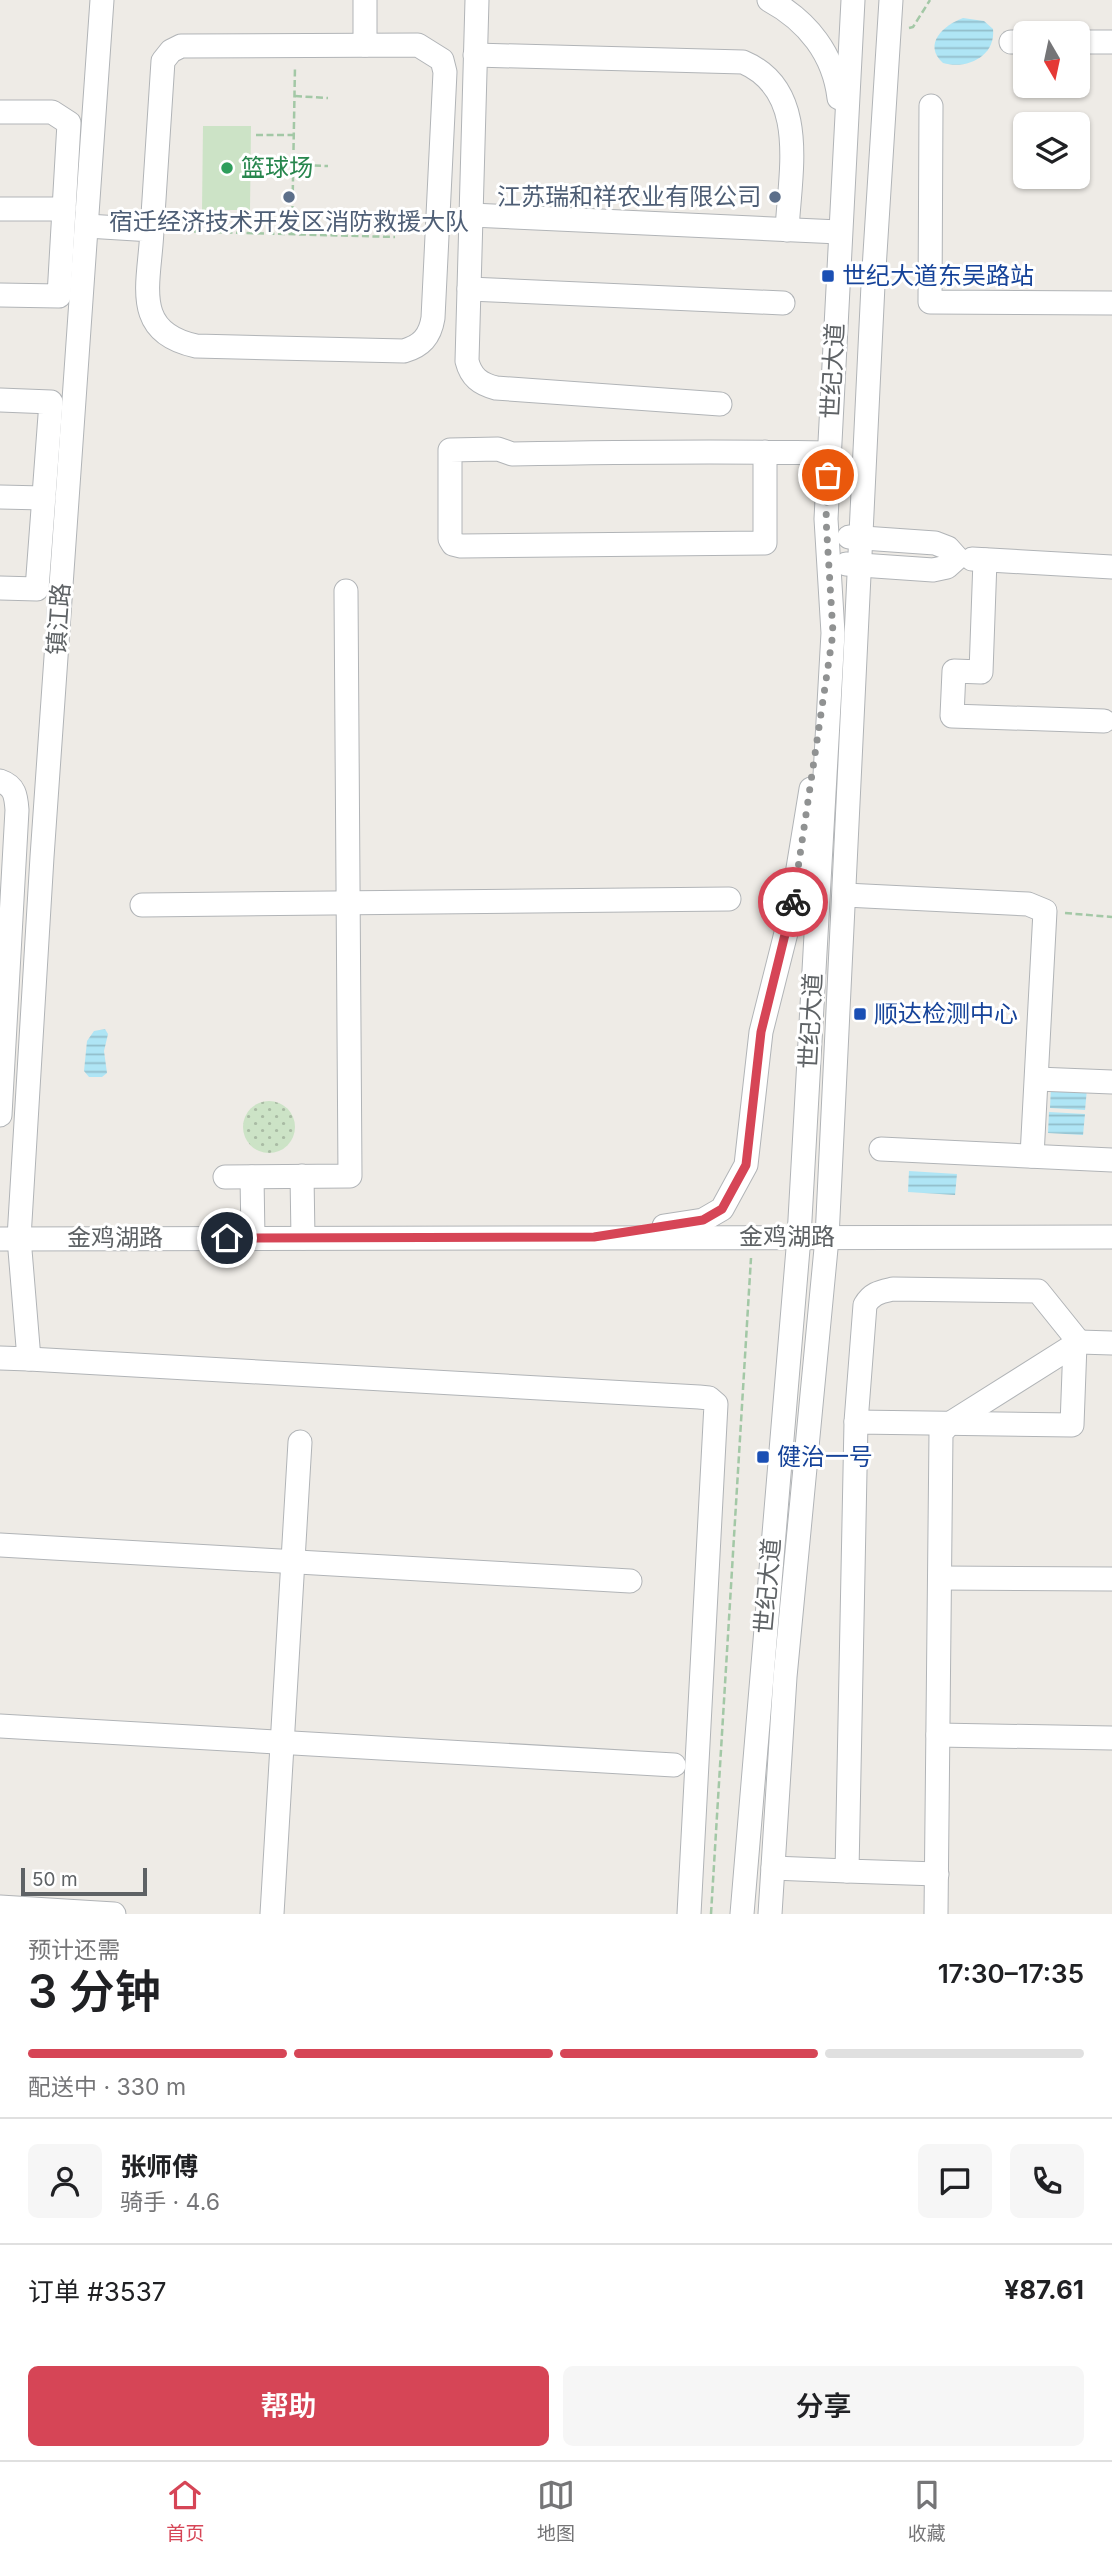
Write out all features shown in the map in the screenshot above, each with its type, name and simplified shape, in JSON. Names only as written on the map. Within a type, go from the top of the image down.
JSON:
[{"type":"street","name":"镇江路","points":[[29,1359],[9,1239],[42,857],[102,0]]},
{"type":"street","points":[[365,0],[365,46]]},
{"type":"street","points":[[477,0],[467,361],[470,371],[486,385],[720,404]]},
{"type":"street","points":[[769,0],[807,29],[826,52],[836,77],[844,138]]},
{"type":"street","name":"世纪大道","points":[[741,1914],[799,1237],[833,633],[827,536],[829,453],[853,0]]},
{"type":"street","name":"世纪大道","points":[[770,1914],[785,1677],[827,1238],[873,285],[891,0]]},
{"type":"street","points":[[873,285],[899,29],[910,0]]},
{"type":"street","points":[[1090,42],[1112,43]]},
{"type":"street","points":[[418,45],[442,60],[444,72],[431,330],[424,341],[404,351],[195,346],[177,342],[154,326],[148,308],[163,61],[171,51],[181,46],[365,46],[418,45]]},
{"type":"street","points":[[475,55],[743,62],[754,67],[779,93],[791,124],[788,230]]},
{"type":"street","points":[[931,106],[930,302],[1112,303]]},
{"type":"street","points":[[0,112],[52,113],[69,123],[59,296],[0,295]]},
{"type":"street","points":[[0,209],[64,209]]},
{"type":"street","points":[[471,215],[839,232]]},
{"type":"street","points":[[87,226],[152,230]]},
{"type":"street","points":[[469,289],[783,303]]},
{"type":"street","points":[[0,400],[51,402],[37,589],[0,588]]},
{"type":"street","points":[[765,452],[765,543],[461,546],[453,544],[450,539],[450,450],[498,449],[512,454],[765,452],[829,453]]},
{"type":"street","points":[[0,497],[44,498]]},
{"type":"street","points":[[827,536],[935,543],[948,548],[957,558],[1112,567]]},
{"type":"street","points":[[829,563],[933,570],[947,567],[957,558]]},
{"type":"street","points":[[985,560],[981,672],[954,671],[952,716],[1104,721]]},
{"type":"street","points":[[225,1177],[350,1176],[346,591]]},
{"type":"street","points":[[594,1237],[703,1220],[722,1209],[746,1165],[761,1032],[801,857],[833,633]]},
{"type":"street","points":[[0,781],[8,784],[16,795],[17,810],[0,1115]]},
{"type":"street","points":[[845,895],[1028,904],[1045,911],[1032,1156]]},
{"type":"street","points":[[142,905],[729,900]]},
{"type":"street","points":[[1037,1079],[1112,1082]]},
{"type":"street","points":[[881,1149],[1112,1160]]},
{"type":"street","points":[[252,1177],[253,1238]]},
{"type":"street","points":[[302,1177],[303,1238]]},
{"type":"street","name":"金鸡湖路","points":[[9,1239],[1112,1237]]},
{"type":"street","points":[[847,1871],[856,1422],[865,1305],[870,1296],[893,1289],[1038,1291],[1077,1343],[1072,1425],[856,1422]]},
{"type":"street","points":[[936,1914],[942,1433],[949,1424],[1077,1343],[1112,1343]]},
{"type":"street","points":[[0,1358],[709,1398],[716,1404],[689,1914]]},
{"type":"street","points":[[272,1914],[300,1442]]},
{"type":"street","points":[[0,1545],[629,1581]]},
{"type":"street","points":[[940,1578],[1112,1579]]},
{"type":"street","points":[[0,1726],[674,1765]]},
{"type":"street","points":[[938,1735],[1112,1738]]},
{"type":"street","points":[[773,1868],[937,1874]]},
{"type":"street","points":[[0,1907],[114,1914]]},
{"type":"path","points":[[899,29],[913,27],[930,0]]},
{"type":"path","points":[[292,234],[296,46]]},
{"type":"path","points":[[295,96],[328,98]]},
{"type":"path","points":[[256,135],[294,135]]},
{"type":"path","points":[[293,165],[328,166]]},
{"type":"path","points":[[152,230],[395,237]]},
{"type":"path","points":[[1045,911],[1112,917]]},
{"type":"path","points":[[711,1914],[752,1237]]},
{"type":"green space","name":"篮球场","points":[[203,126],[251,126],[250,210],[202,210]]},
{"type":"green space","points":[[269,1101],[279,1103],[287,1109],[293,1117],[293,1137],[287,1145],[279,1151],[269,1153],[259,1151],[251,1145],[245,1137],[243,1127],[245,1117],[251,1109],[259,1103]]},
{"type":"water","points":[[963,18],[984,21],[993,29],[990,47],[978,59],[970,62],[952,65],[943,63],[937,56],[935,42],[943,30]]},
{"type":"water","points":[[105,1029],[108,1034],[104,1051],[107,1073],[102,1077],[89,1077],[84,1071],[87,1041],[94,1031]]},
{"type":"water","points":[[1051,1086],[1087,1089],[1085,1110],[1050,1108]]},
{"type":"water","points":[[1049,1112],[1085,1114],[1083,1135],[1048,1133]]},
{"type":"water","points":[[909,1171],[957,1174],[955,1195],[908,1192]]},
{"type":"way so far","points":[[793,902],[833,633],[826,519],[828,475]]},
{"type":"place","name":"篮球场","points":[[227,168]]},
{"type":"place","name":"宿迁经济技术开发区消防救援大队","points":[[289,197]]},
{"type":"place","name":"江苏瑞和祥农业有限公司","points":[[775,197]]},
{"type":"place","name":"世纪大道东吴路站","points":[[828,276]]},
{"type":"place","name":"顺达检测中心","points":[[860,1014]]},
{"type":"place","name":"健治一号","points":[[763,1457]]},
{"type":"route","points":[[227,1238],[594,1237],[703,1220],[722,1209],[746,1165],[761,1032],[793,902]]}]
